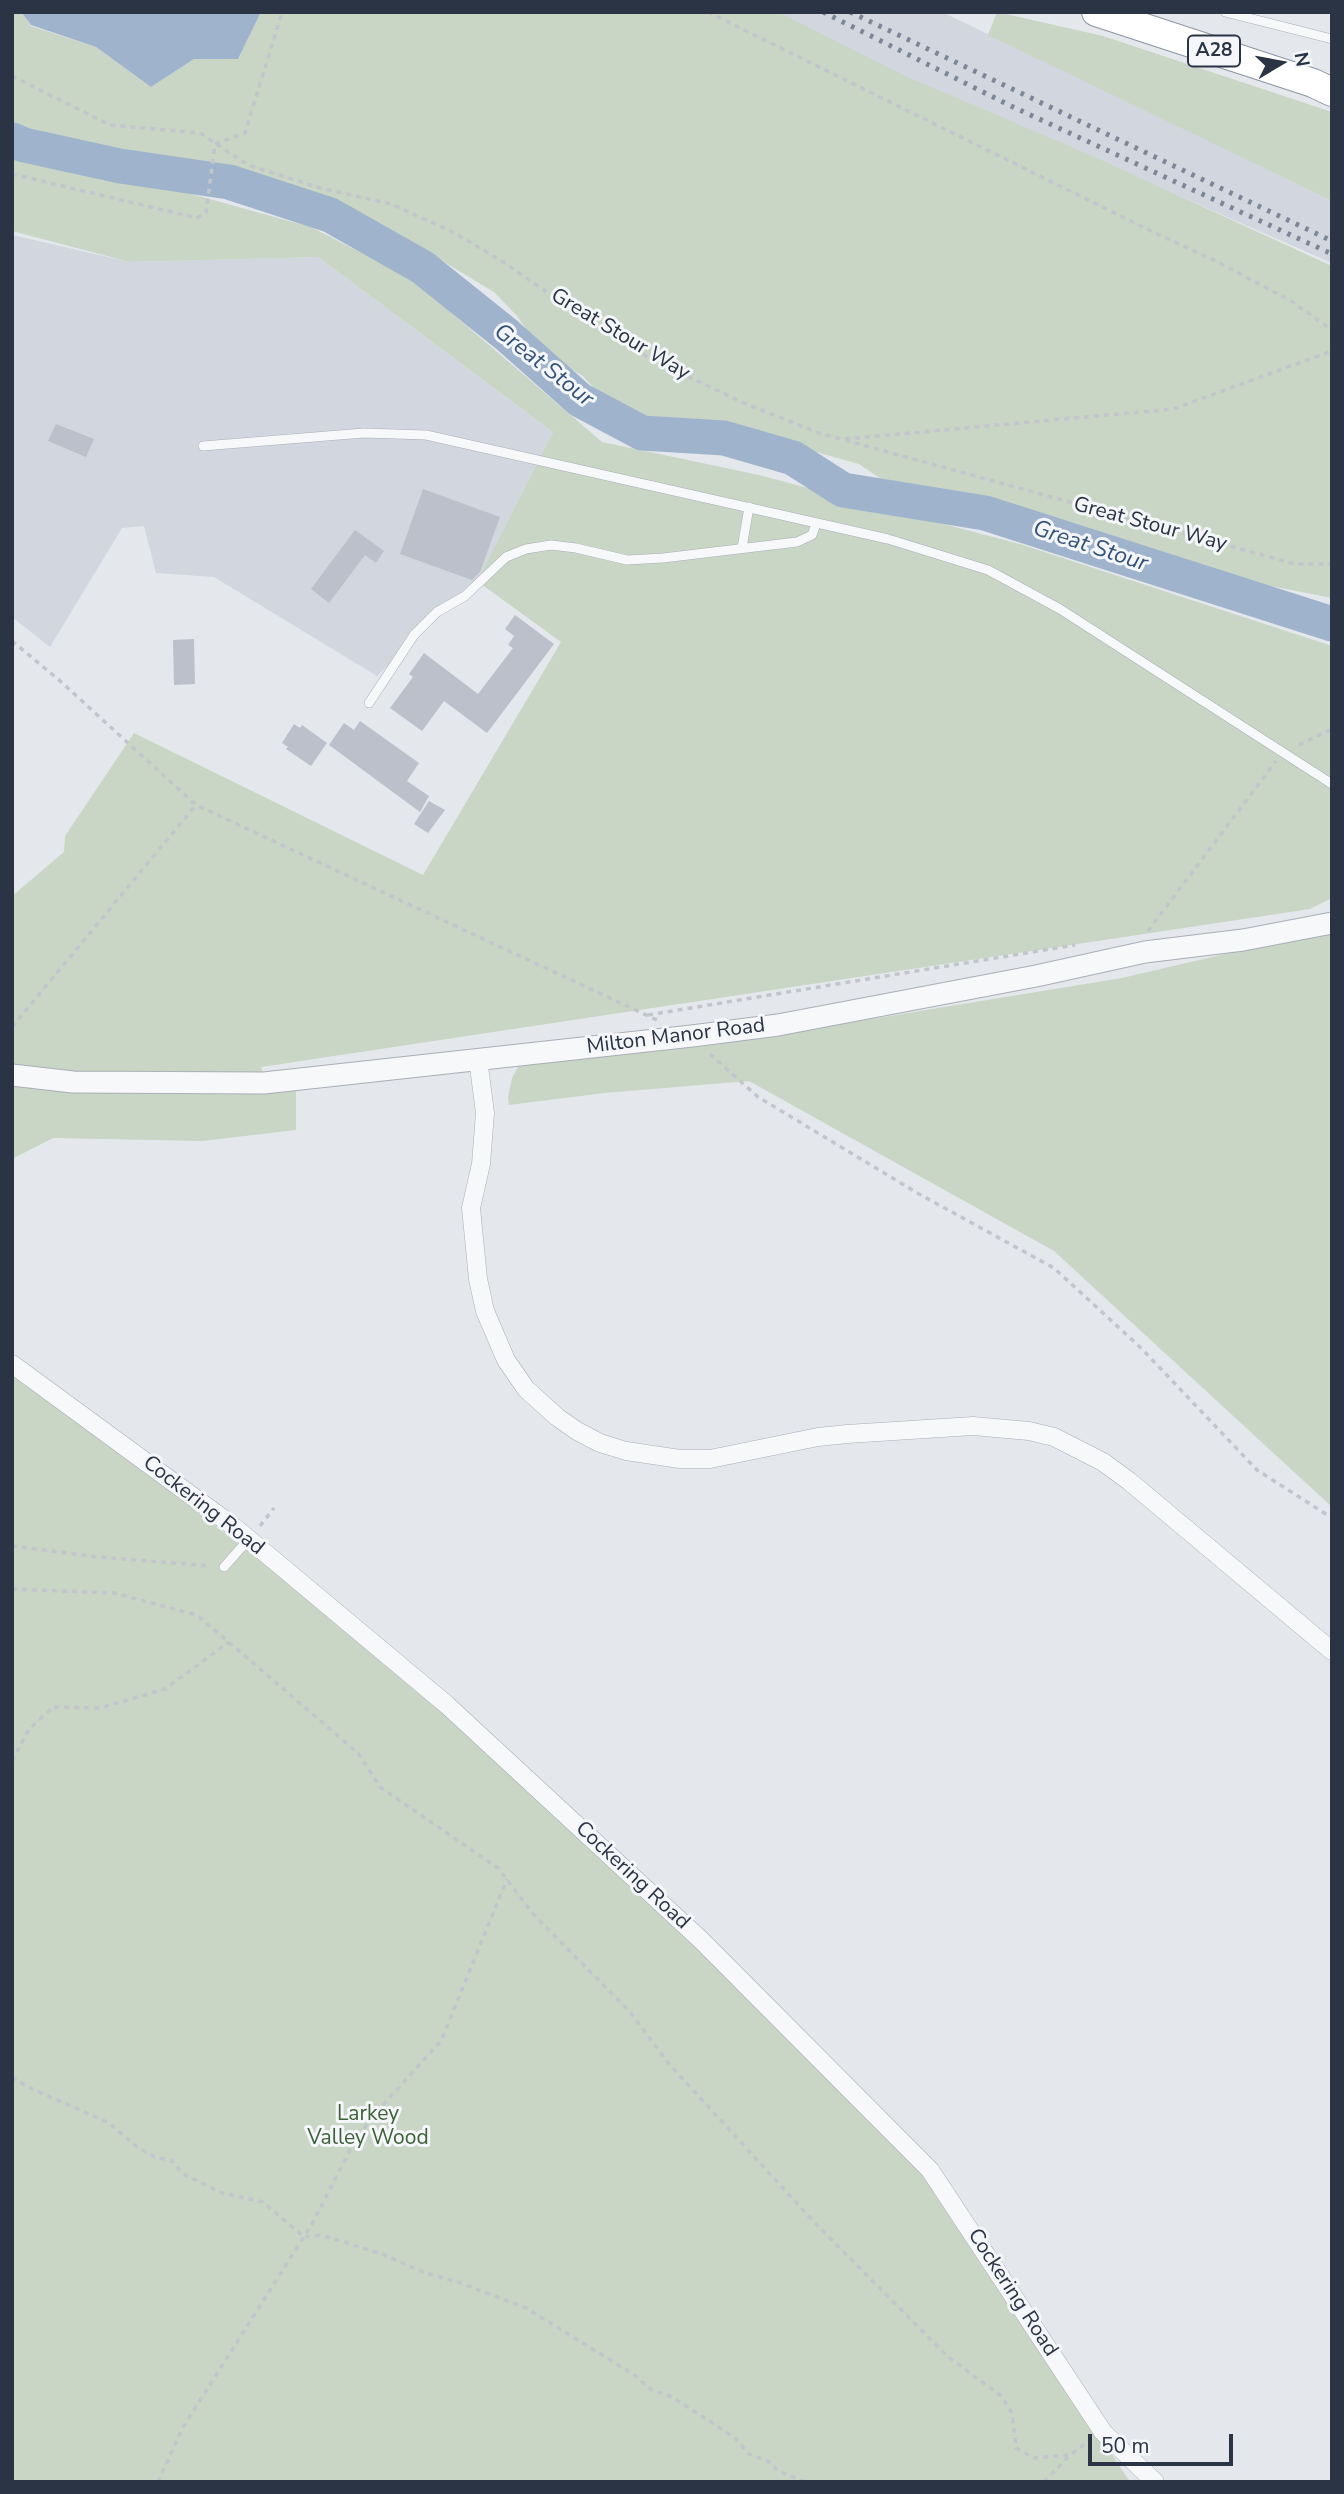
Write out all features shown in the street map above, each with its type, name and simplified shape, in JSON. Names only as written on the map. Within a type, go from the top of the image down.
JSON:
[{"type":"highway","name":"A28","points":[[1096,12],[1312,83],[1332,92]]},
{"type":"street","name":"Milton Manor Road","points":[[12,1075],[73,1083],[264,1083],[692,1036],[778,1025],[1036,976],[1145,952],[1243,940],[1332,923]]},
{"type":"street","points":[[478,1059],[485,1114],[481,1164],[471,1208],[478,1279],[485,1311],[506,1360],[526,1389],[556,1417],[600,1443],[626,1451],[680,1460],[710,1459],[847,1433],[973,1426],[1029,1431],[1054,1437],[1103,1462],[1129,1481],[1332,1651]]},
{"type":"street","name":"Cockering Road","points":[[12,1364],[233,1526],[467,1724],[701,1940],[930,2170],[1103,2432],[1155,2482]]},
{"type":"lane","points":[[1225,12],[1332,39]]},
{"type":"lane","points":[[203,446],[364,433],[426,435],[888,539],[988,570],[1060,609],[1332,784]]},
{"type":"lane","points":[[742,548],[749,508]]},
{"type":"lane","points":[[369,703],[414,635],[438,612],[465,596],[506,557],[526,549],[551,545],[627,560],[742,548],[797,542],[812,535],[816,524]]},
{"type":"lane","points":[[224,1567],[248,1540]]},
{"type":"path","points":[[12,174],[197,218],[206,213],[215,144],[245,132],[282,12]]},
{"type":"path","points":[[708,12],[1216,261],[1291,301],[1332,330]]},
{"type":"path","name":"Great Stour Way","points":[[12,76],[110,125],[200,133],[248,165],[320,188],[391,204],[453,232],[651,359],[746,404],[819,433],[1295,564],[1332,564]]},
{"type":"path","points":[[841,439],[1172,409],[1332,351]]},
{"type":"path","points":[[12,641],[59,680],[196,805],[657,1020]]},
{"type":"path","points":[[1146,933],[1282,753],[1332,729]]},
{"type":"path","points":[[12,1027],[196,805]]},
{"type":"path","points":[[646,1015],[1078,944]]},
{"type":"path","points":[[692,1036],[758,1097],[919,1194],[1055,1268],[1141,1349],[1257,1470],[1332,1518]]},
{"type":"path","points":[[12,1546],[224,1567]]},
{"type":"path","points":[[12,1590],[114,1594],[197,1615],[358,1753],[380,1787],[498,1868],[534,1914],[630,2012],[670,2065],[815,2223],[947,2356],[1001,2396],[1012,2413],[1016,2448],[1034,2458],[1070,2455]]},
{"type":"path","points":[[12,1761],[29,1729],[53,1707],[100,1708],[165,1689],[229,1642]]},
{"type":"path","points":[[158,2482],[183,2427],[304,2237],[352,2146],[372,2117],[441,2041],[507,1879]]},
{"type":"path","points":[[12,2077],[28,2087],[109,2123],[136,2147],[155,2157],[172,2161],[183,2174],[222,2193],[263,2202],[304,2237],[321,2235],[382,2254],[423,2273],[463,2284],[526,2308],[633,2374],[652,2390],[670,2396],[726,2432],[735,2438],[748,2454],[768,2461],[778,2471],[806,2482]]},
{"type":"path","points":[[1044,2482],[1070,2455],[1103,2432]]},
{"type":"shaded area","points":[[779,12],[942,12],[1332,201],[1332,263],[908,77]]},
{"type":"shaded area","points":[[12,235],[130,262],[318,257],[553,432],[477,581],[377,676],[214,577],[156,573],[144,526],[122,528],[50,647],[12,617]]},
{"type":"green space","points":[[12,12],[21,12],[31,26],[96,47],[151,87],[194,59],[238,59],[261,12],[779,12],[908,77],[1090,155],[1332,266],[1332,598],[1245,581],[1084,536],[984,504],[887,483],[859,464],[741,431],[689,422],[657,422],[611,407],[583,376],[544,354],[517,316],[494,292],[386,227],[312,194],[257,179],[221,165],[124,158],[12,122]]},
{"type":"green space","points":[[997,12],[1103,36],[1332,112],[1332,201],[988,35]]},
{"type":"green space","points":[[12,152],[195,195],[311,227],[412,279],[602,442],[759,475],[1023,545],[1332,646],[1332,898],[1310,909],[261,1067],[268,1089],[296,1086],[296,1130],[202,1141],[53,1138],[12,1159],[12,896],[64,852],[65,836],[134,733],[423,875],[561,642],[477,581],[553,432],[318,257],[130,262],[12,231]]},
{"type":"green space","points":[[1332,929],[1332,1507],[1054,1251],[749,1081],[605,1093],[509,1105],[512,1078],[520,1063],[755,1038],[1122,978]]},
{"type":"green space","name":"Larkey Valley Wood","points":[[12,1366],[305,1596],[453,1722],[696,1945],[926,2175],[1130,2482],[12,2482]]},
{"type":"water","points":[[21,12],[261,12],[238,59],[194,59],[151,87],[96,47],[31,25]]},
{"type":"building","points":[[56,424],[94,439],[86,457],[48,441]]},
{"type":"building","points":[[423,489],[500,517],[480,572],[472,580],[400,554]]},
{"type":"building","points":[[355,530],[384,551],[376,563],[365,555],[329,603],[311,589]]},
{"type":"building","points":[[515,615],[554,644],[487,733],[444,701],[422,731],[390,708],[413,677],[409,674],[424,653],[478,694],[513,648],[508,645],[514,636],[505,629]]},
{"type":"building","points":[[194,639],[195,684],[174,685],[173,640]]},
{"type":"building","points":[[360,721],[419,763],[407,781],[429,796],[420,812],[329,745],[344,723],[354,730]]},
{"type":"building","points":[[294,724],[300,728],[302,725],[327,743],[311,766],[286,749],[288,747],[282,743]]},
{"type":"building","points":[[429,801],[445,810],[428,833],[414,824]]},
{"type":"waterway","name":"Great Stour","points":[[12,140],[120,166],[229,182],[330,215],[422,267],[507,335],[580,400],[642,433],[724,438],[793,458],[843,490],[985,513],[1332,624]]},
{"type":"railway","points":[[823,12],[1011,106],[1332,254]]},
{"type":"railway","points":[[850,12],[1332,241]]}]
